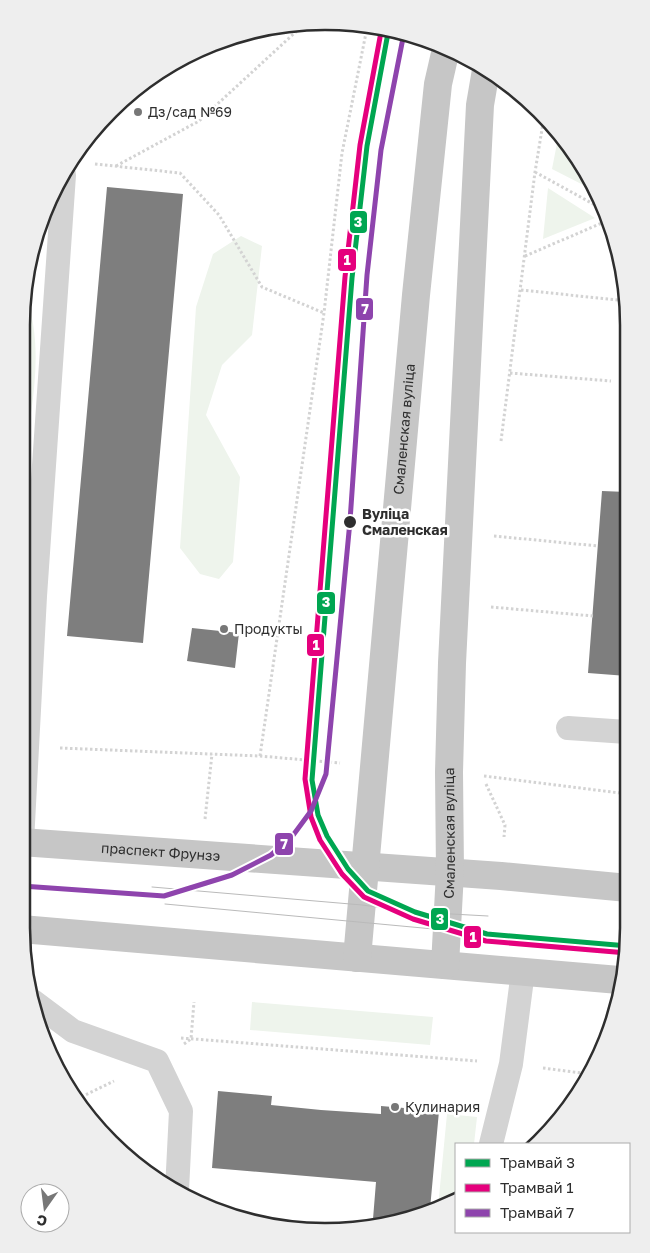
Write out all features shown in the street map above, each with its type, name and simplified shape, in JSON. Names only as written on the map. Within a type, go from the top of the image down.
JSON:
[{"type":"main road","name":"Смаленская вуліца","points":[[357,958],[416,295],[438,84],[445,55]]},
{"type":"main road","name":"Смаленская вуліца","points":[[445,965],[450,872],[449,772],[452,663],[480,115],[485,78]]},
{"type":"main road","name":"праспект Фрунзэ","points":[[30,843],[450,872],[620,887]]},
{"type":"main road","points":[[30,933],[615,980]]},
{"type":"lane","points":[[30,573],[63,190]]},
{"type":"lane","points":[[568,728],[620,731]]},
{"type":"lane","points":[[491,1143],[511,1064],[523,971]]},
{"type":"lane","points":[[41,1007],[73,1031],[157,1061],[181,1111],[177,1183]]},
{"type":"path","points":[[115,166],[199,121],[296,32]]},
{"type":"path","points":[[260,756],[324,313],[342,154],[366,33]]},
{"type":"path","points":[[500,449],[543,125]]},
{"type":"path","points":[[90,164],[180,172],[219,214],[262,288],[324,313]]},
{"type":"path","points":[[535,172],[595,205]]},
{"type":"path","points":[[525,256],[602,223]]},
{"type":"path","points":[[521,290],[618,300]]},
{"type":"path","points":[[510,373],[611,381]]},
{"type":"path","points":[[489,535],[598,546]]},
{"type":"path","points":[[483,606],[593,616]]},
{"type":"path","points":[[30,746],[260,756],[346,763]]},
{"type":"path","points":[[205,822],[212,754]]},
{"type":"path","points":[[504,837],[505,826],[482,776],[620,793]]},
{"type":"path","points":[[191,1039],[194,1002]]},
{"type":"path","points":[[172,1038],[487,1062]]},
{"type":"shaded area","points":[[557,143],[584,186],[552,169]]},
{"type":"shaded area","points":[[548,188],[595,218],[543,239]]},
{"type":"shaded area","points":[[241,236],[262,246],[252,335],[222,365],[206,415],[240,477],[233,562],[219,579],[200,574],[180,548],[196,307],[213,254]]},
{"type":"shaded area","points":[[31,314],[35,336],[36,358],[30,418]]},
{"type":"shaded area","points":[[252,1002],[433,1017],[430,1045],[250,1030]]},
{"type":"shaded area","points":[[447,1114],[477,1117],[474,1143],[455,1143],[455,1193],[439,1201]]},
{"type":"building","points":[[107,187],[183,194],[143,643],[67,636]]},
{"type":"building","points":[[602,491],[620,492],[620,675],[588,673]]},
{"type":"building","points":[[192,628],[239,633],[235,668],[187,661]]},
{"type":"building","points":[[218,1091],[272,1096],[271,1105],[321,1110],[381,1114],[381,1106],[439,1111],[431,1203],[401,1213],[373,1219],[376,1182],[212,1168]]},
{"type":"tram line","name":"1","points":[[380,36],[360,145],[345,277],[305,779],[311,817],[320,840],[342,874],[364,897],[413,919],[486,941],[618,952]]},
{"type":"tram line","name":"3","points":[[387,37],[367,146],[352,278],[312,780],[318,815],[327,836],[348,869],[368,891],[415,912],[487,934],[619,945]]},
{"type":"tram line","name":"7","points":[[30,887],[164,896],[232,875],[271,855],[291,838],[311,811],[326,774],[350,521],[367,275],[381,150],[403,40]]},
{"type":"tram line","points":[[152,887],[362,905],[415,912],[488,916]]},
{"type":"tram line","points":[[165,904],[487,934]]},
{"type":"place","name":"Дз/сад №69","points":[[138,112]]},
{"type":"place","name":"Вуліца Смаленская","points":[[350,522]]},
{"type":"place","name":"Продукты","points":[[224,629]]},
{"type":"place","name":"Кулинария","points":[[395,1107]]}]
